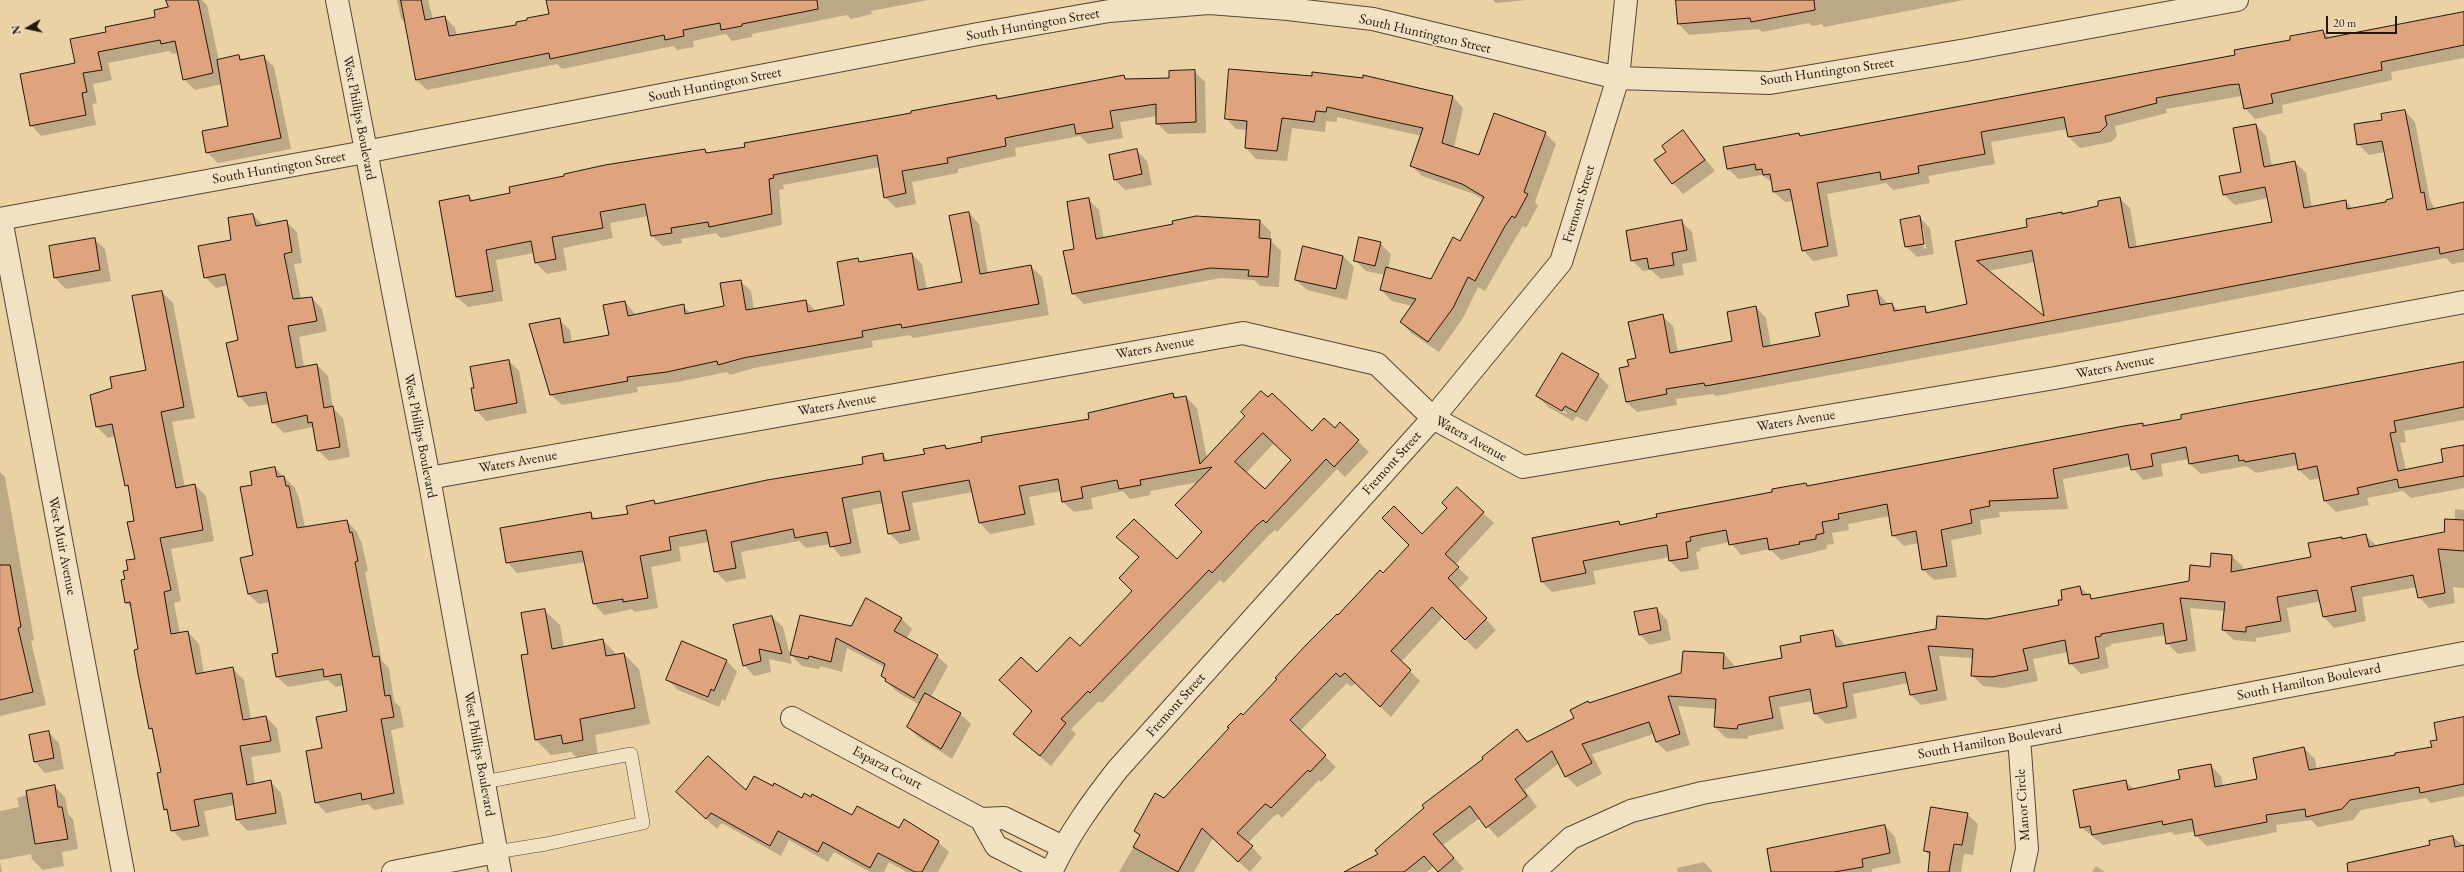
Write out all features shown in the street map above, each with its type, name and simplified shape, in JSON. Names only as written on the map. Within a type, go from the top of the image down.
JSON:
[{"type":"street","name":"West Phillips Boulevard","points":[[337,0],[428,478],[498,862]]},
{"type":"street","name":"Fremont Street","points":[[1051,872],[1063,847],[1089,806],[1118,769],[1433,418],[1561,262],[1618,78],[1626,0]]},
{"type":"street","name":"South Huntington Street","points":[[0,219],[365,152],[978,34],[1109,12],[1209,3],[1373,19],[1618,78],[1770,82],[1966,50],[2236,0]]},
{"type":"street","name":"West Muir Avenue","points":[[0,219],[123,872]]},
{"type":"street","name":"Waters Avenue","points":[[428,478],[1243,333],[1377,364],[1433,418],[1523,467],[2047,379],[2464,302]]},
{"type":"street","name":"South Hamilton Boulevard","points":[[1534,872],[1571,838],[1631,811],[1702,793],[2019,737],[2464,652]]},
{"type":"street","name":"Esparza Court","points":[[792,718],[981,819]]},
{"type":"street","name":"Manor Circle","points":[[2019,737],[2026,849],[2022,872]]},
{"type":"street","points":[[1047,872],[996,846],[981,819],[1004,818],[1063,847]]},
{"type":"street","points":[[393,872],[498,862]]},
{"type":"lane","points":[[484,782],[631,754],[643,823],[546,844],[498,862]]},
{"type":"building","points":[[166,0],[198,0],[213,73],[183,80],[175,41],[161,44],[160,40],[98,52],[102,70],[83,73],[87,92],[82,93],[86,115],[30,126],[20,74],[75,63],[70,39],[106,32],[105,27],[155,17],[154,10],[168,7]]},
{"type":"building","points":[[401,0],[421,0],[425,20],[445,16],[449,36],[516,25],[516,22],[527,20],[527,18],[549,14],[546,0],[817,0],[818,9],[742,24],[742,26],[721,30],[720,23],[683,30],[684,36],[665,40],[664,35],[550,59],[549,53],[416,80]]},
{"type":"building","points":[[1676,0],[1814,0],[1815,10],[1751,22],[1750,18],[1678,24]]},
{"type":"building","points":[[2464,12],[2464,45],[2381,62],[2382,70],[2271,94],[2273,103],[2244,109],[2239,84],[2228,85],[2156,98],[2157,103],[2105,116],[2107,125],[2100,132],[2068,137],[2064,117],[1981,132],[1985,154],[1918,166],[1919,173],[1881,180],[1880,172],[1817,183],[1828,246],[1802,251],[1790,189],[1773,192],[1770,174],[1763,175],[1762,169],[1756,170],[1755,164],[1727,169],[1723,147],[1799,133],[1800,136],[2235,55],[2234,50],[2290,40],[2290,36],[2323,30],[2325,38]]},
{"type":"building","points":[[239,55],[240,60],[264,55],[281,138],[206,153],[202,131],[228,126],[217,60]]},
{"type":"building","points":[[1229,69],[1312,76],[1312,72],[1363,78],[1363,75],[1453,96],[1442,143],[1479,155],[1494,113],[1546,132],[1524,192],[1528,194],[1515,218],[1512,216],[1505,226],[1475,281],[1468,277],[1453,308],[1428,342],[1400,322],[1416,299],[1380,290],[1386,267],[1431,279],[1453,237],[1460,241],[1484,197],[1462,184],[1410,166],[1423,128],[1327,107],[1326,112],[1316,111],[1314,122],[1282,118],[1277,151],[1245,148],[1247,121],[1225,119]]},
{"type":"building","points":[[1195,70],[1196,122],[1156,124],[1156,104],[1110,111],[1113,128],[1076,134],[1074,124],[1005,138],[1006,146],[947,158],[948,163],[902,171],[906,193],[884,198],[877,155],[773,175],[774,178],[769,179],[772,214],[709,227],[708,222],[671,228],[672,233],[651,236],[645,204],[600,212],[603,228],[552,237],[556,259],[535,263],[531,241],[486,250],[493,291],[456,297],[439,201],[469,195],[470,201],[510,193],[509,187],[564,176],[564,174],[605,165],[705,149],[706,153],[745,147],[744,143],[911,113],[911,111],[996,95],[997,99],[1124,75],[1125,79],[1169,78],[1169,71]]},
{"type":"building","points":[[2405,110],[2421,193],[2424,192],[2427,210],[2464,202],[2464,249],[2440,254],[2439,247],[1751,378],[1705,386],[1704,383],[1666,389],[1667,394],[1626,402],[1619,368],[1629,366],[1627,360],[1636,358],[1628,322],[1663,314],[1670,353],[1732,341],[1727,312],[1756,306],[1763,347],[1820,336],[1815,313],[1849,306],[1847,295],[1877,290],[1880,305],[1892,303],[1894,311],[1925,306],[1926,313],[1967,304],[1955,241],[2027,227],[2026,219],[2062,212],[2062,214],[2098,206],[2098,201],[2120,197],[2129,248],[2272,222],[2265,187],[2223,195],[2219,176],[2241,172],[2233,128],[2256,124],[2264,167],[2295,161],[2304,208],[2346,200],[2347,209],[2386,202],[2386,200],[2393,198],[2382,141],[2357,145],[2354,124],[2382,120],[2381,114]],"holes":[[[2032,251],[2044,316],[1977,261]]]},
{"type":"building","points":[[1683,130],[1705,160],[1672,184],[1654,160],[1666,152],[1662,146]]},
{"type":"building","points":[[1137,149],[1142,174],[1114,180],[1109,155]]},
{"type":"building","points":[[1089,198],[1096,239],[1173,224],[1172,221],[1196,216],[1260,220],[1259,238],[1271,239],[1268,277],[1248,276],[1249,270],[1210,268],[1072,294],[1063,251],[1074,249],[1067,202]]},
{"type":"building","points":[[969,212],[980,274],[1031,265],[1039,304],[902,328],[901,324],[862,331],[863,337],[743,358],[718,365],[717,361],[667,372],[627,377],[628,381],[550,395],[529,324],[560,318],[564,343],[609,335],[603,305],[625,301],[628,316],[684,304],[685,314],[724,306],[720,283],[741,280],[746,310],[806,300],[808,312],[844,305],[837,262],[858,258],[859,262],[912,253],[918,290],[962,282],[949,216]]},
{"type":"building","points":[[253,214],[256,226],[287,220],[292,252],[284,254],[293,299],[312,297],[317,321],[288,326],[296,368],[317,364],[324,408],[333,406],[340,447],[317,451],[312,422],[308,423],[307,415],[272,423],[266,392],[238,397],[226,343],[238,340],[225,274],[204,278],[198,246],[231,240],[228,218]]},
{"type":"building","points":[[1920,216],[1924,244],[1905,247],[1900,220]]},
{"type":"building","points":[[1682,220],[1687,250],[1672,253],[1674,265],[1649,269],[1647,258],[1631,261],[1626,231]]},
{"type":"building","points":[[1359,237],[1381,242],[1375,266],[1354,261]]},
{"type":"building","points":[[95,238],[100,270],[54,278],[49,246]]},
{"type":"building","points":[[1303,246],[1343,256],[1336,289],[1295,280]]},
{"type":"building","points":[[162,291],[184,407],[161,412],[176,488],[195,484],[203,530],[160,538],[171,590],[164,592],[171,634],[188,631],[196,674],[233,667],[243,720],[266,716],[271,741],[240,746],[247,785],[271,780],[276,813],[236,820],[232,793],[194,800],[199,826],[171,831],[167,809],[164,810],[157,773],[161,772],[152,728],[149,729],[138,674],[134,650],[138,649],[130,602],[125,603],[121,580],[125,579],[123,571],[128,570],[126,560],[135,559],[127,522],[134,521],[128,485],[125,486],[112,424],[96,427],[90,395],[112,388],[110,377],[146,370],[132,296]]},
{"type":"building","points":[[1562,353],[1599,374],[1576,412],[1565,406],[1562,411],[1536,396]]},
{"type":"building","points":[[509,360],[517,403],[475,411],[471,388],[474,388],[470,367]]},
{"type":"building","points":[[2464,362],[2464,407],[2394,421],[2396,432],[2390,433],[2398,471],[2443,462],[2441,449],[2464,445],[2464,476],[2399,488],[2397,479],[2357,488],[2359,494],[2324,501],[2317,466],[2298,470],[2295,453],[2245,462],[2244,460],[2239,461],[2238,455],[2189,464],[2186,447],[2151,454],[2153,466],[2131,470],[2128,454],[2053,469],[2058,498],[1989,501],[1990,506],[1970,510],[1972,523],[1941,530],[1947,566],[1922,570],[1916,531],[1892,536],[1887,504],[1838,514],[1839,519],[1822,522],[1824,533],[1816,535],[1816,539],[1799,542],[1800,544],[1769,550],[1767,538],[1729,545],[1726,530],[1690,537],[1691,541],[1686,542],[1688,558],[1669,561],[1667,545],[1648,548],[1583,561],[1586,573],[1541,582],[1532,538],[1619,521],[1620,525],[1657,517],[1656,514],[1772,492],[1772,489],[1806,483],[1807,486],[2124,426],[2143,423],[2143,426],[2181,419],[2181,415]]},
{"type":"building","points":[[1261,391],[1268,397],[1272,393],[1312,431],[1324,418],[1335,428],[1340,422],[1359,440],[1334,467],[1326,459],[1266,523],[1263,520],[1256,526],[1212,573],[1209,570],[1090,693],[1088,691],[1061,719],[1066,723],[1040,756],[1013,734],[1032,711],[999,680],[1021,657],[1037,672],[1070,637],[1080,646],[1132,591],[1119,578],[1139,557],[1116,537],[1134,519],[1177,559],[1202,532],[1175,505],[1212,467],[1140,480],[1141,485],[1119,489],[1117,480],[1081,487],[1083,498],[1062,502],[1058,479],[1019,486],[1025,514],[979,523],[969,480],[902,492],[910,530],[888,534],[880,491],[842,498],[851,543],[830,547],[827,532],[795,538],[793,529],[731,542],[736,568],[714,572],[706,530],[669,537],[671,550],[640,556],[648,598],[623,602],[623,599],[593,604],[582,551],[506,563],[500,528],[591,512],[592,519],[628,514],[626,506],[654,500],[655,504],[767,480],[863,464],[862,457],[883,453],[884,461],[925,454],[923,449],[945,445],[946,449],[982,442],[981,437],[1089,419],[1088,413],[1173,393],[1174,398],[1186,396],[1200,464],[1245,416],[1241,412]],"holes":[[[1263,433],[1291,460],[1265,489],[1235,462]]]},
{"type":"building","points":[[275,467],[277,477],[284,476],[286,486],[289,486],[297,528],[347,520],[350,533],[352,532],[358,561],[355,562],[373,657],[379,656],[385,696],[390,695],[394,717],[381,719],[394,793],[362,800],[361,793],[315,803],[306,751],[322,748],[316,717],[347,711],[341,674],[324,677],[323,669],[276,677],[272,654],[278,653],[267,590],[248,594],[240,558],[253,555],[240,487],[252,485],[250,472]]},
{"type":"building","points":[[1457,487],[1484,512],[1445,554],[1459,567],[1448,578],[1487,618],[1465,640],[1432,607],[1391,651],[1411,670],[1380,707],[1345,673],[1340,677],[1336,673],[1290,720],[1326,755],[1310,772],[1308,770],[1271,808],[1266,804],[1264,805],[1237,833],[1253,846],[1238,862],[1202,828],[1178,872],[1133,847],[1140,835],[1134,831],[1155,793],[1164,798],[1229,728],[1227,727],[1241,713],[1243,715],[1307,644],[1337,614],[1338,615],[1380,570],[1383,573],[1409,545],[1382,518],[1394,506],[1422,534],[1447,508],[1442,503]]},
{"type":"building","points":[[2445,519],[2464,520],[2464,551],[2438,549],[2445,593],[2418,598],[2413,575],[2351,587],[2356,611],[2323,617],[2317,590],[2277,597],[2281,621],[2246,627],[2246,632],[2222,630],[2225,602],[2180,598],[2187,640],[2166,644],[2163,623],[2101,634],[2101,636],[2095,637],[2099,658],[2069,664],[2065,640],[2023,649],[2028,670],[1992,677],[1971,676],[1973,649],[1928,646],[1937,690],[1910,695],[1905,672],[1843,683],[1847,707],[1814,714],[1810,689],[1769,697],[1773,718],[1738,725],[1737,729],[1714,727],[1716,699],[1668,696],[1680,734],[1656,742],[1649,722],[1582,744],[1592,763],[1565,777],[1552,751],[1515,779],[1527,796],[1486,828],[1470,806],[1433,834],[1454,858],[1438,872],[1424,856],[1404,872],[1344,872],[1378,854],[1375,850],[1424,808],[1422,805],[1483,759],[1482,757],[1517,729],[1527,742],[1574,718],[1570,710],[1588,701],[1589,703],[1681,673],[1683,651],[1724,653],[1723,669],[1782,658],[1780,646],[1801,642],[1800,636],[1833,630],[1836,647],[1936,629],[1937,616],[1987,619],[2059,605],[2058,600],[2062,600],[2061,590],[2080,586],[2082,595],[2090,594],[2091,599],[2189,581],[2190,565],[2210,567],[2211,553],[2232,555],[2231,572],[2311,557],[2308,543],[2342,537],[2342,539],[2366,534],[2369,547],[2444,532]]},
{"type":"building","points":[[0,565],[10,565],[21,627],[18,628],[33,692],[0,700]]},
{"type":"building","points":[[866,598],[902,618],[894,631],[938,655],[914,698],[885,681],[886,679],[881,676],[885,664],[836,638],[831,662],[809,656],[808,659],[790,655],[800,615],[851,626]]},
{"type":"building","points":[[1657,608],[1661,630],[1639,635],[1634,612]]},
{"type":"building","points":[[545,609],[552,649],[603,639],[606,656],[624,653],[635,708],[580,719],[583,740],[563,744],[561,735],[535,740],[521,655],[528,654],[521,613]]},
{"type":"building","points":[[772,616],[782,654],[759,649],[761,661],[743,666],[733,625]]},
{"type":"building","points":[[682,641],[727,660],[714,691],[711,689],[708,697],[666,680]]},
{"type":"building","points":[[925,693],[961,713],[941,749],[907,727]]},
{"type":"building","points":[[2464,717],[2464,784],[2420,793],[2419,787],[2350,800],[2342,809],[2306,817],[2305,809],[2266,815],[2267,822],[2195,836],[2192,819],[2163,825],[2162,821],[2092,835],[2090,826],[2080,828],[2073,790],[2126,780],[2128,790],[2180,779],[2178,770],[2211,764],[2215,787],[2257,779],[2253,758],[2304,747],[2309,770],[2395,755],[2395,753],[2432,747],[2430,741],[2437,740],[2434,723]]},
{"type":"building","points":[[49,731],[54,758],[34,762],[29,735]]},
{"type":"building","points":[[708,756],[746,790],[754,776],[773,786],[774,783],[802,798],[804,793],[811,797],[812,794],[852,815],[857,806],[899,828],[904,819],[939,841],[922,872],[915,872],[878,853],[870,868],[823,842],[818,852],[778,831],[770,846],[711,813],[706,819],[676,792]]},
{"type":"building","points":[[55,785],[58,807],[62,807],[68,839],[35,844],[26,791]]},
{"type":"building","points":[[1931,807],[1968,813],[1962,845],[1954,844],[1949,872],[1928,872],[1930,852],[1924,851]]},
{"type":"building","points":[[1885,825],[1890,853],[1862,859],[1863,867],[1834,872],[1771,872],[1767,849]]},
{"type":"building","points":[[2453,836],[2455,847],[2464,845],[2464,872],[2348,872],[2347,863],[2430,845],[2429,841]]}]
